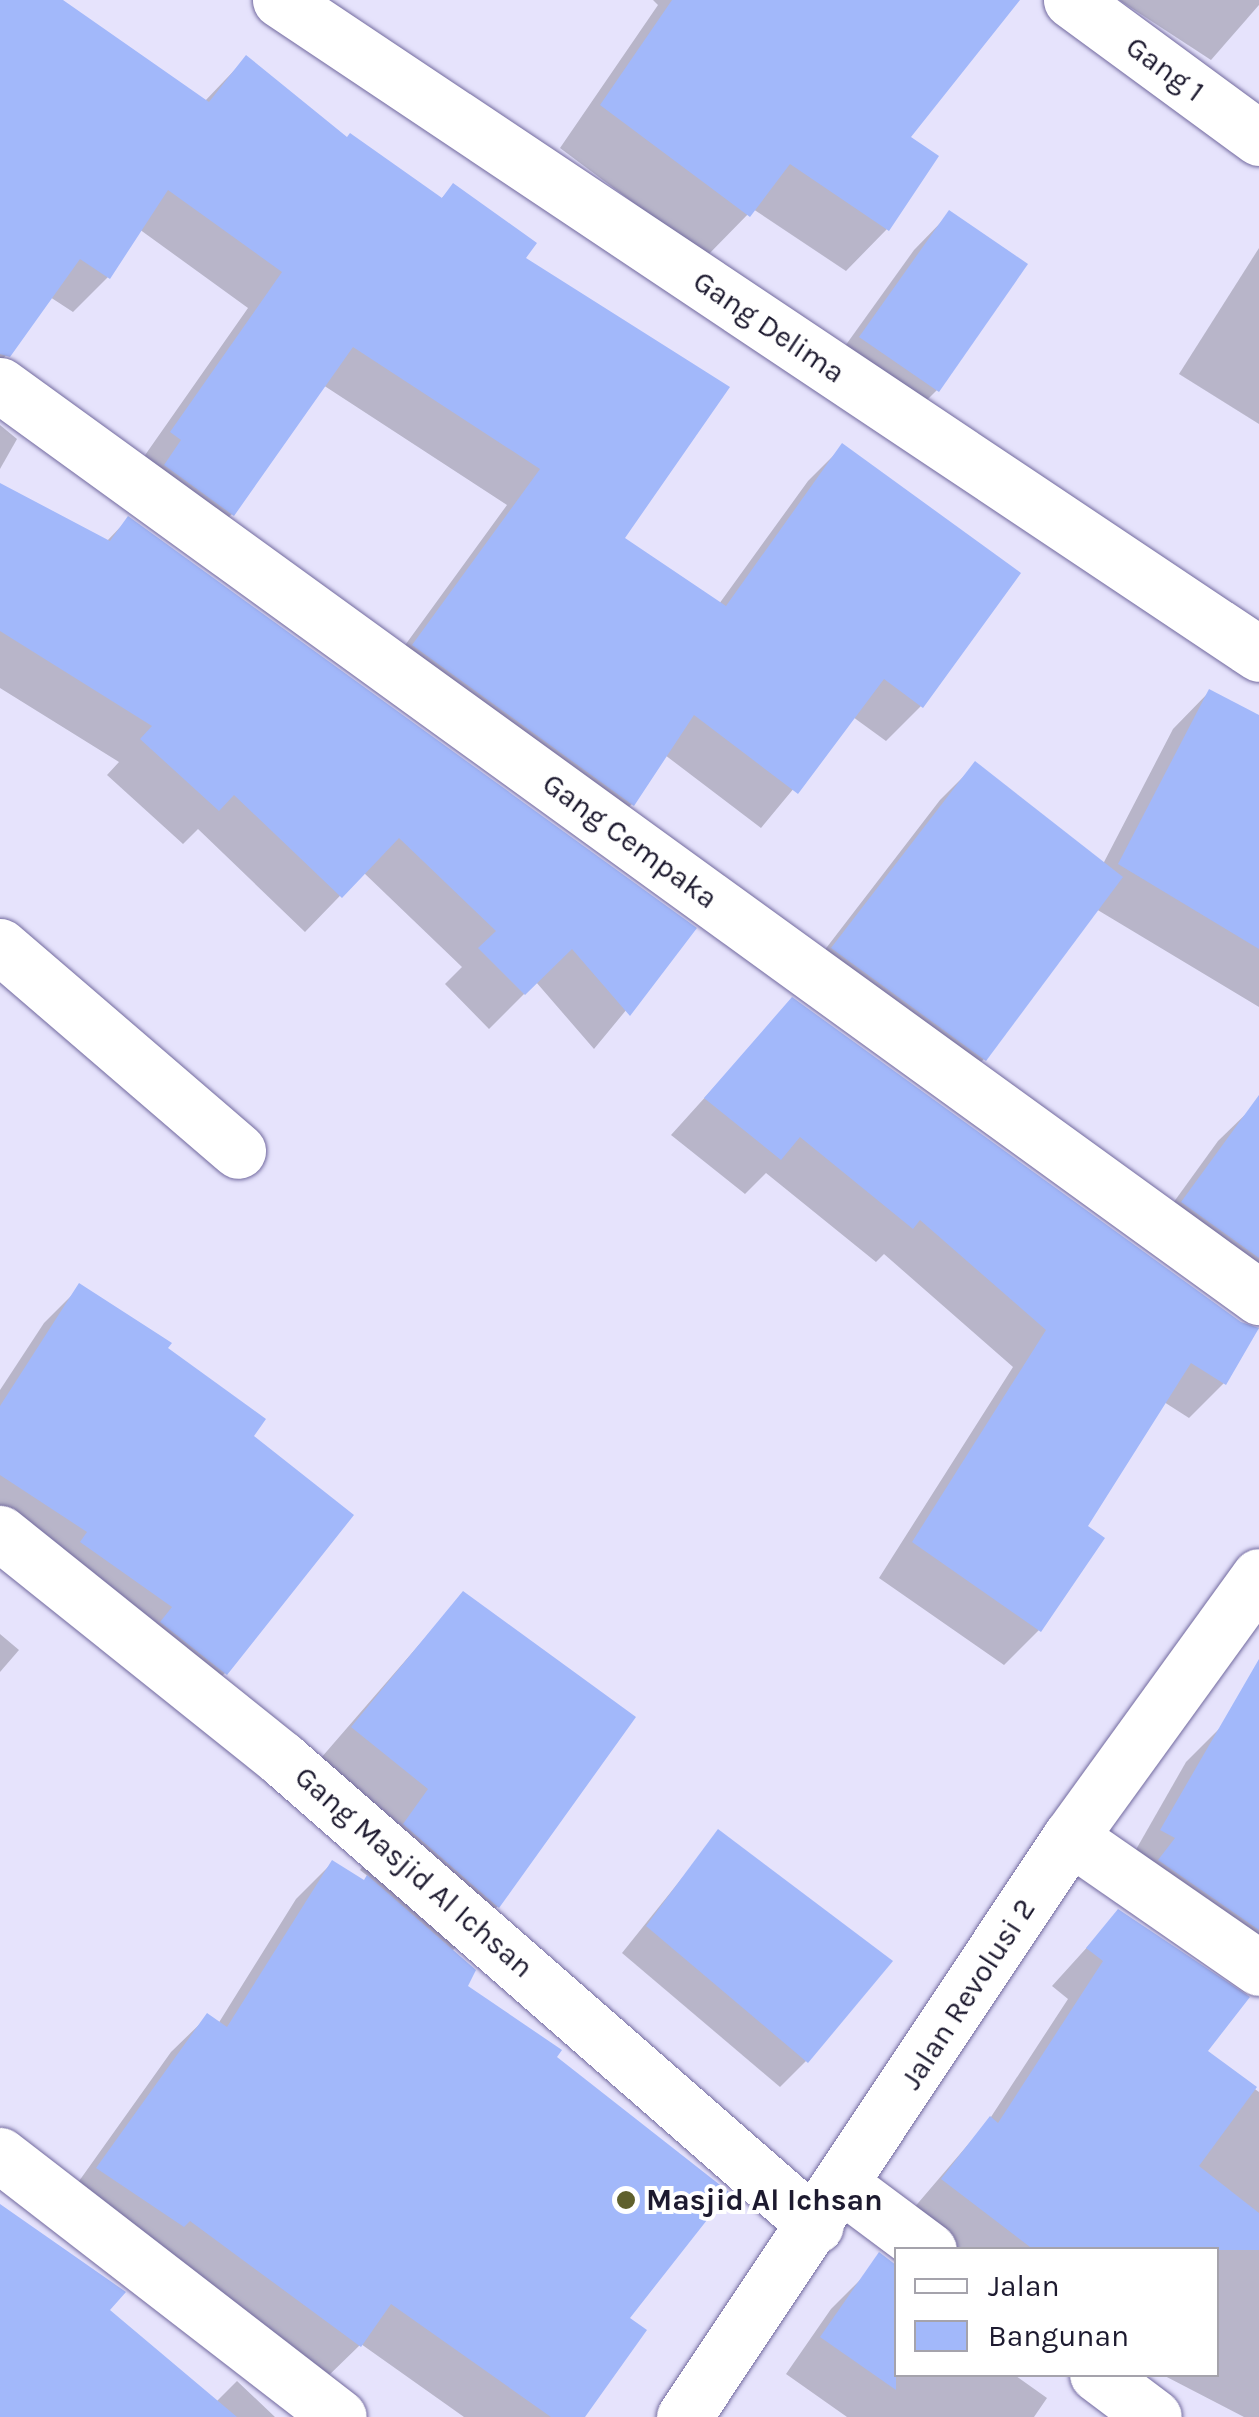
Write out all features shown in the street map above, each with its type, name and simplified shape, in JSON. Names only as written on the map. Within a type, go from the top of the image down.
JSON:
[{"type":"street","name":"Gang Delima","points":[[280,0],[1259,654]]},
{"type":"street","name":"Gang 1","points":[[1071,0],[1259,138]]},
{"type":"street","name":"Gang Cempaka","points":[[0,385],[1259,1297]]},
{"type":"street","points":[[0,946],[238,1151]]},
{"type":"street","name":"Gang Masjid Al Ichsan","points":[[0,1533],[830,2206],[922,2247]]},
{"type":"street","name":"Jalan Revolusi 2","points":[[684,2417],[830,2206],[1070,1837],[1259,1576]]},
{"type":"street","points":[[1070,1837],[1259,1968]]},
{"type":"street","points":[[0,2155],[339,2417]]},
{"type":"street","points":[[1101,2377],[1154,2417]]},
{"type":"building","points":[[0,0],[63,0],[209,102],[246,55],[347,137],[350,133],[442,198],[453,183],[537,243],[526,258],[730,387],[625,538],[726,606],[842,443],[1021,573],[923,708],[884,679],[798,794],[694,715],[634,806],[412,645],[540,469],[353,347],[234,516],[164,465],[181,440],[170,432],[282,272],[168,190],[110,279],[80,259],[10,357],[0,354]]},
{"type":"building","points":[[672,0],[1020,0],[911,137],[939,156],[889,231],[790,164],[750,217],[600,105]]},
{"type":"building","points":[[949,210],[1028,264],[939,392],[859,337]]},
{"type":"building","points":[[0,483],[110,541],[128,516],[697,928],[630,1016],[572,949],[525,995],[478,948],[496,931],[399,838],[342,898],[234,795],[219,811],[140,739],[152,726],[0,631]]},
{"type":"building","points":[[1209,689],[1259,715],[1259,949],[1118,864]]},
{"type":"building","points":[[975,761],[1123,877],[986,1061],[831,948]]},
{"type":"building","points":[[792,997],[1241,1322],[1259,1328],[1226,1385],[1191,1363],[1088,1526],[1105,1538],[1041,1632],[912,1542],[1046,1330],[920,1220],[913,1229],[800,1137],[781,1160],[704,1098]]},
{"type":"building","points":[[1259,1095],[1259,1258],[1181,1202]]},
{"type":"building","points":[[79,1283],[172,1343],[168,1348],[266,1419],[254,1436],[354,1515],[227,1675],[160,1622],[172,1607],[80,1542],[87,1532],[0,1475],[0,1406]]},
{"type":"building","points":[[463,1591],[636,1717],[499,1908],[403,1824],[428,1789],[351,1727]]},
{"type":"building","points":[[1259,1659],[1259,1930],[1158,1860],[1175,1838],[1160,1830]]},
{"type":"building","points":[[718,1829],[893,1961],[808,2063],[646,1926]]},
{"type":"building","points":[[332,1860],[364,1880],[367,1875],[476,1970],[468,1986],[562,2050],[557,2057],[729,2192],[630,2318],[647,2330],[585,2417],[551,2417],[391,2304],[361,2347],[190,2221],[184,2227],[96,2168],[207,2013],[227,2027]]},
{"type":"building","points":[[1118,1909],[1250,1997],[1208,2051],[1257,2087],[1199,2166],[1259,2213],[1259,2250],[1030,2247],[941,2179],[990,2116],[998,2123],[1103,1961],[1086,1948]]},
{"type":"building","points":[[0,2204],[126,2292],[110,2310],[237,2417],[0,2417]]},
{"type":"building","points":[[879,2252],[894,2263],[896,2390],[820,2337]]},
{"type":"place","name":"Masjid Al Ichsan","points":[[626,2200]]}]
